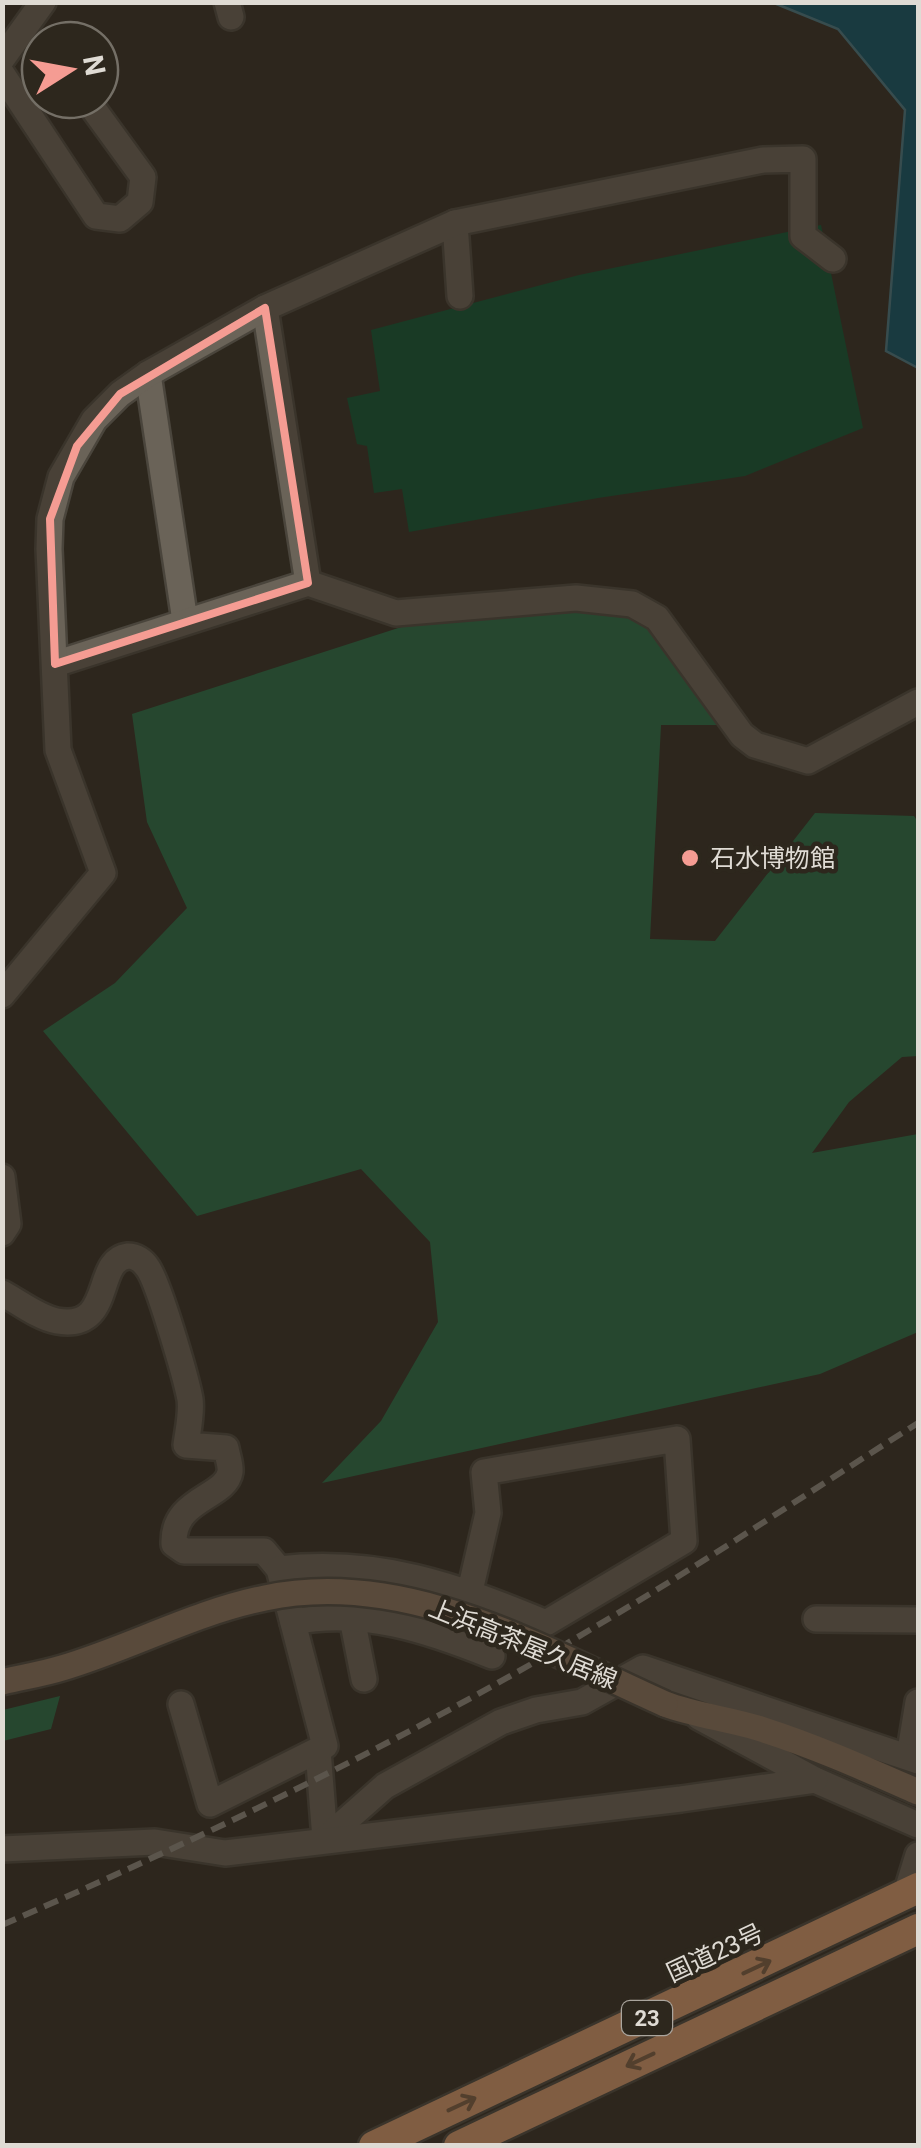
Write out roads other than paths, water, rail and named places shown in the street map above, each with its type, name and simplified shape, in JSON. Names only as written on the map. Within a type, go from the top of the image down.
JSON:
[{"type":"highway","name":"国道23号","points":[[374,2146],[912,1891]]},
{"type":"highway","name":"23","points":[[458,2146],[918,1929]]},
{"type":"main road","name":"上浜高茶屋久居線","points":[[2,1682],[63,1668],[262,1598],[336,1592],[411,1600],[471,1620],[664,1704],[759,1728],[835,1755],[918,1792]]},
{"type":"street","points":[[2,59],[20,37]]},
{"type":"street","points":[[2,74],[20,101]]},
{"type":"street","points":[[32,120],[96,216],[120,219],[140,202],[143,177],[102,120]]},
{"type":"street","points":[[2,995],[102,873],[58,750],[50,519],[61,478],[94,420],[120,394],[265,308],[455,223],[763,160],[803,159],[803,236],[834,259]]},
{"type":"street","points":[[455,223],[460,296]]},
{"type":"street","points":[[265,308],[308,583]]},
{"type":"street","points":[[148,374],[185,622]]},
{"type":"street","points":[[55,664],[308,583],[396,612],[576,598],[642,606],[657,618],[742,736],[755,745],[798,760],[817,756],[918,702]]},
{"type":"street","points":[[2,1177],[8,1224],[2,1233]]},
{"type":"street","points":[[2,1292],[55,1321],[82,1320],[94,1308],[116,1262],[133,1256],[147,1266],[190,1399],[186,1445],[226,1448],[230,1472],[174,1526],[174,1544],[184,1551],[264,1551],[279,1570],[325,1746],[210,1804],[181,1704]]},
{"type":"street","points":[[279,1570],[331,1565],[423,1577],[470,1591],[546,1623],[684,1540],[677,1439],[484,1472],[488,1513],[470,1591]]},
{"type":"street","points":[[293,1622],[352,1618],[402,1626],[492,1656]]},
{"type":"street","points":[[352,1618],[364,1679]]},
{"type":"street","points":[[816,1619],[918,1620]]},
{"type":"street","points":[[325,1839],[385,1786],[489,1728],[536,1710],[582,1702],[643,1668],[914,1759],[918,1702]]},
{"type":"street","points":[[692,1714],[916,1830]]},
{"type":"street","points":[[318,1750],[325,1839]]},
{"type":"street","points":[[2,1849],[155,1842],[225,1853],[816,1780]]},
{"type":"street","points":[[912,1891],[918,1855]]},
{"type":"water","points":[[774,3],[918,3],[918,368],[886,351],[905,110],[838,29]]},
{"type":"railway","points":[[2,1925],[230,1821],[453,1708],[639,1601],[918,1423]]},
{"type":"place","name":"石水博物館","points":[[690,858]]}]
